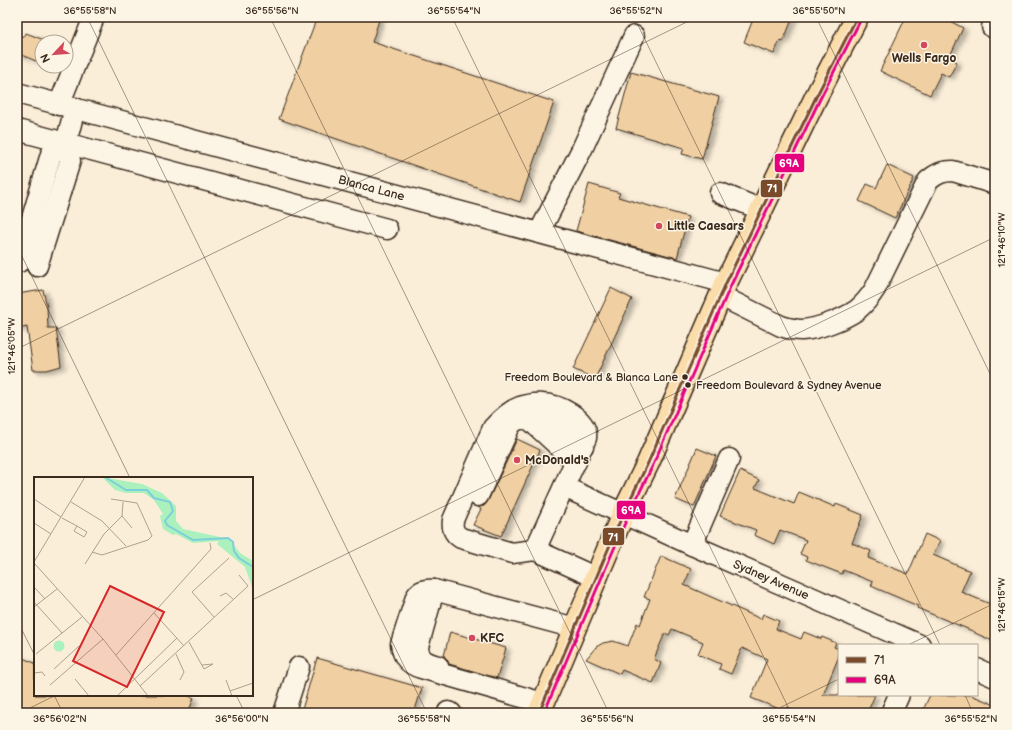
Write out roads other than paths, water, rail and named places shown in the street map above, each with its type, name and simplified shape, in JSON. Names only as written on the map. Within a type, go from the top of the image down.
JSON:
[{"type":"main road","points":[[541,708],[623,514],[648,463],[724,289],[816,97],[857,17]]},
{"type":"street","points":[[28,264],[70,161],[66,143],[67,107],[94,17]]},
{"type":"street","points":[[539,233],[582,149],[634,36]]},
{"type":"street","name":"Blanca Lane","points":[[17,93],[539,233],[724,289],[780,326],[791,329],[802,330],[821,326],[856,310],[866,301],[875,289],[928,181],[934,176],[946,171],[953,171],[995,184]]},
{"type":"street","points":[[17,130],[387,229]]},
{"type":"street","points":[[720,193],[762,210]]},
{"type":"street","points":[[535,550],[586,438],[586,428],[565,410],[555,406],[542,404],[530,404],[520,407],[502,418],[493,428],[453,520],[453,530],[459,537],[512,553],[535,550],[597,578]]},
{"type":"street","points":[[459,537],[510,425],[516,420],[524,418],[530,420],[579,454]]},
{"type":"street","points":[[692,545],[729,459]]},
{"type":"street","name":"Sydney Avenue","points":[[564,487],[917,644]]},
{"type":"street","points":[[541,708],[512,694],[421,668],[408,662],[402,651],[401,644],[416,597],[418,593],[424,590],[434,590],[575,628]]},
{"type":"street","points":[[284,713],[299,667]]},
{"type":"street","points":[[978,669],[995,677]]},
{"type":"street","points":[[891,713],[899,696]]},
{"type":"place","name":"Wells Fargo","points":[[924,45]]},
{"type":"place","name":"Little Caesars","points":[[659,226]]},
{"type":"place","name":"Freedom Boulevard & Blanca Lane","points":[[685,377]]},
{"type":"place","name":"Freedom Boulevard & Sydney Avenue","points":[[688,385]]},
{"type":"place","name":"McDonald's","points":[[517,460]]},
{"type":"place","name":"KFC","points":[[472,638]]}]
